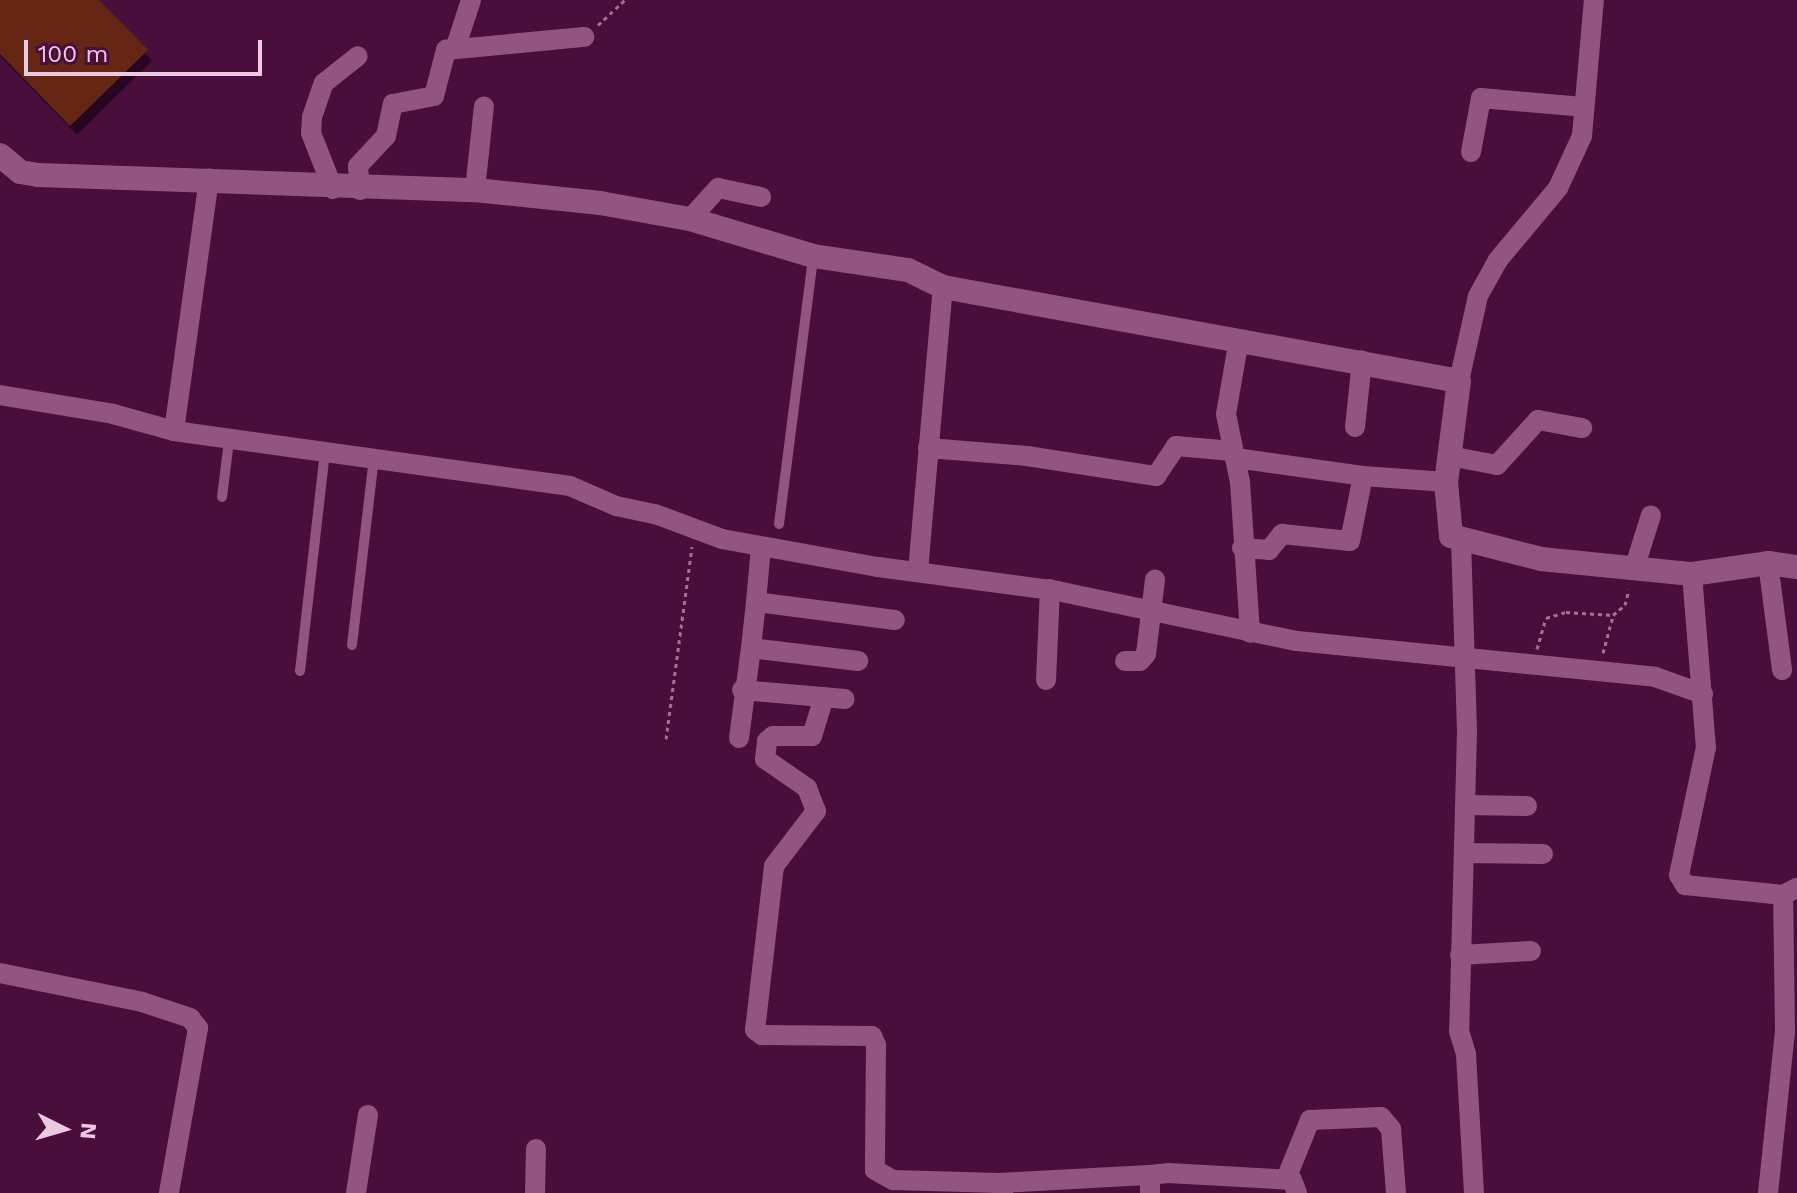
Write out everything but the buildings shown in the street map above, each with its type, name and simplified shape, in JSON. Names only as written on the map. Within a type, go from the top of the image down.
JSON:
[{"type":"street","points":[[456,46],[471,0]]},
{"type":"street","points":[[1594,0],[1582,136],[1570,168],[1498,260],[1478,296],[1459,381],[1446,482],[1451,536],[1541,559],[1692,574],[1768,563],[1797,567]]},
{"type":"street","points":[[360,190],[358,166],[386,136],[393,104],[434,96],[442,53],[456,46],[584,37]]},
{"type":"street","points":[[333,189],[311,133],[312,117],[324,83],[358,56]]},
{"type":"street","points":[[1471,152],[1481,98],[1583,107]]},
{"type":"street","points":[[475,190],[484,106]]},
{"type":"street","points":[[0,155],[20,172],[38,175],[209,178],[360,190],[475,190],[690,219],[813,256],[908,270],[943,287],[1362,360],[1459,381]]},
{"type":"street","points":[[174,431],[209,178]]},
{"type":"street","points":[[690,219],[718,188],[761,197]]},
{"type":"street","points":[[918,571],[943,287]]},
{"type":"street","points":[[1239,339],[1226,414],[1234,454],[1242,548],[1250,585],[1250,633]]},
{"type":"street","points":[[1355,427],[1362,360]]},
{"type":"street","points":[[0,395],[113,414],[174,431],[229,441],[570,486],[694,531],[761,547],[1050,589],[1250,633],[1355,649],[1655,677],[1703,694]]},
{"type":"street","points":[[1449,456],[1497,465],[1538,420],[1582,428]]},
{"type":"street","points":[[928,448],[1027,456],[1156,476],[1176,446],[1363,476],[1446,482]]},
{"type":"street","points":[[1242,548],[1269,550],[1282,534],[1350,541],[1363,476]]},
{"type":"street","points":[[1635,566],[1651,515]]},
{"type":"street","points":[[1461,540],[1467,805],[1459,1031],[1466,1054],[1474,1193]]},
{"type":"street","points":[[739,738],[742,690],[751,648],[761,547]]},
{"type":"street","points":[[1768,563],[1782,670]]},
{"type":"street","points":[[1692,574],[1706,747],[1679,875],[1685,885],[1790,891],[1785,1031],[1768,1193]]},
{"type":"street","points":[[1125,661],[1144,659],[1153,612],[1155,580]]},
{"type":"street","points":[[1046,680],[1050,589]]},
{"type":"street","points":[[756,602],[895,620]]},
{"type":"street","points":[[751,648],[858,661]]},
{"type":"street","points":[[742,690],[845,699]]},
{"type":"street","points":[[824,697],[812,736],[773,736],[767,741],[765,759],[807,788],[816,811],[774,866],[755,1030],[762,1035],[872,1036],[876,1045],[875,1170],[893,1180],[1002,1188],[1150,1184],[1292,1186],[1310,1120],[1381,1117],[1391,1129],[1396,1193]]},
{"type":"street","points":[[1467,805],[1527,806]]},
{"type":"street","points":[[1464,853],[1543,854]]},
{"type":"street","points":[[1460,955],[1531,951]]},
{"type":"street","points":[[0,973],[142,1002],[190,1018],[198,1028],[169,1193]]},
{"type":"street","points":[[356,1193],[368,1115]]},
{"type":"street","points":[[535,1193],[536,1149]]},
{"type":"lane","points":[[779,524],[813,256]]},
{"type":"lane","points":[[222,497],[229,441]]},
{"type":"lane","points":[[300,671],[325,453]]},
{"type":"lane","points":[[352,645],[374,459]]},
{"type":"path","points":[[584,37],[625,0]]},
{"type":"path","points":[[666,739],[694,531]]},
{"type":"path","points":[[1598,674],[1613,615],[1625,605],[1635,566]]},
{"type":"path","points":[[1533,665],[1546,618],[1566,612],[1613,615]]}]
